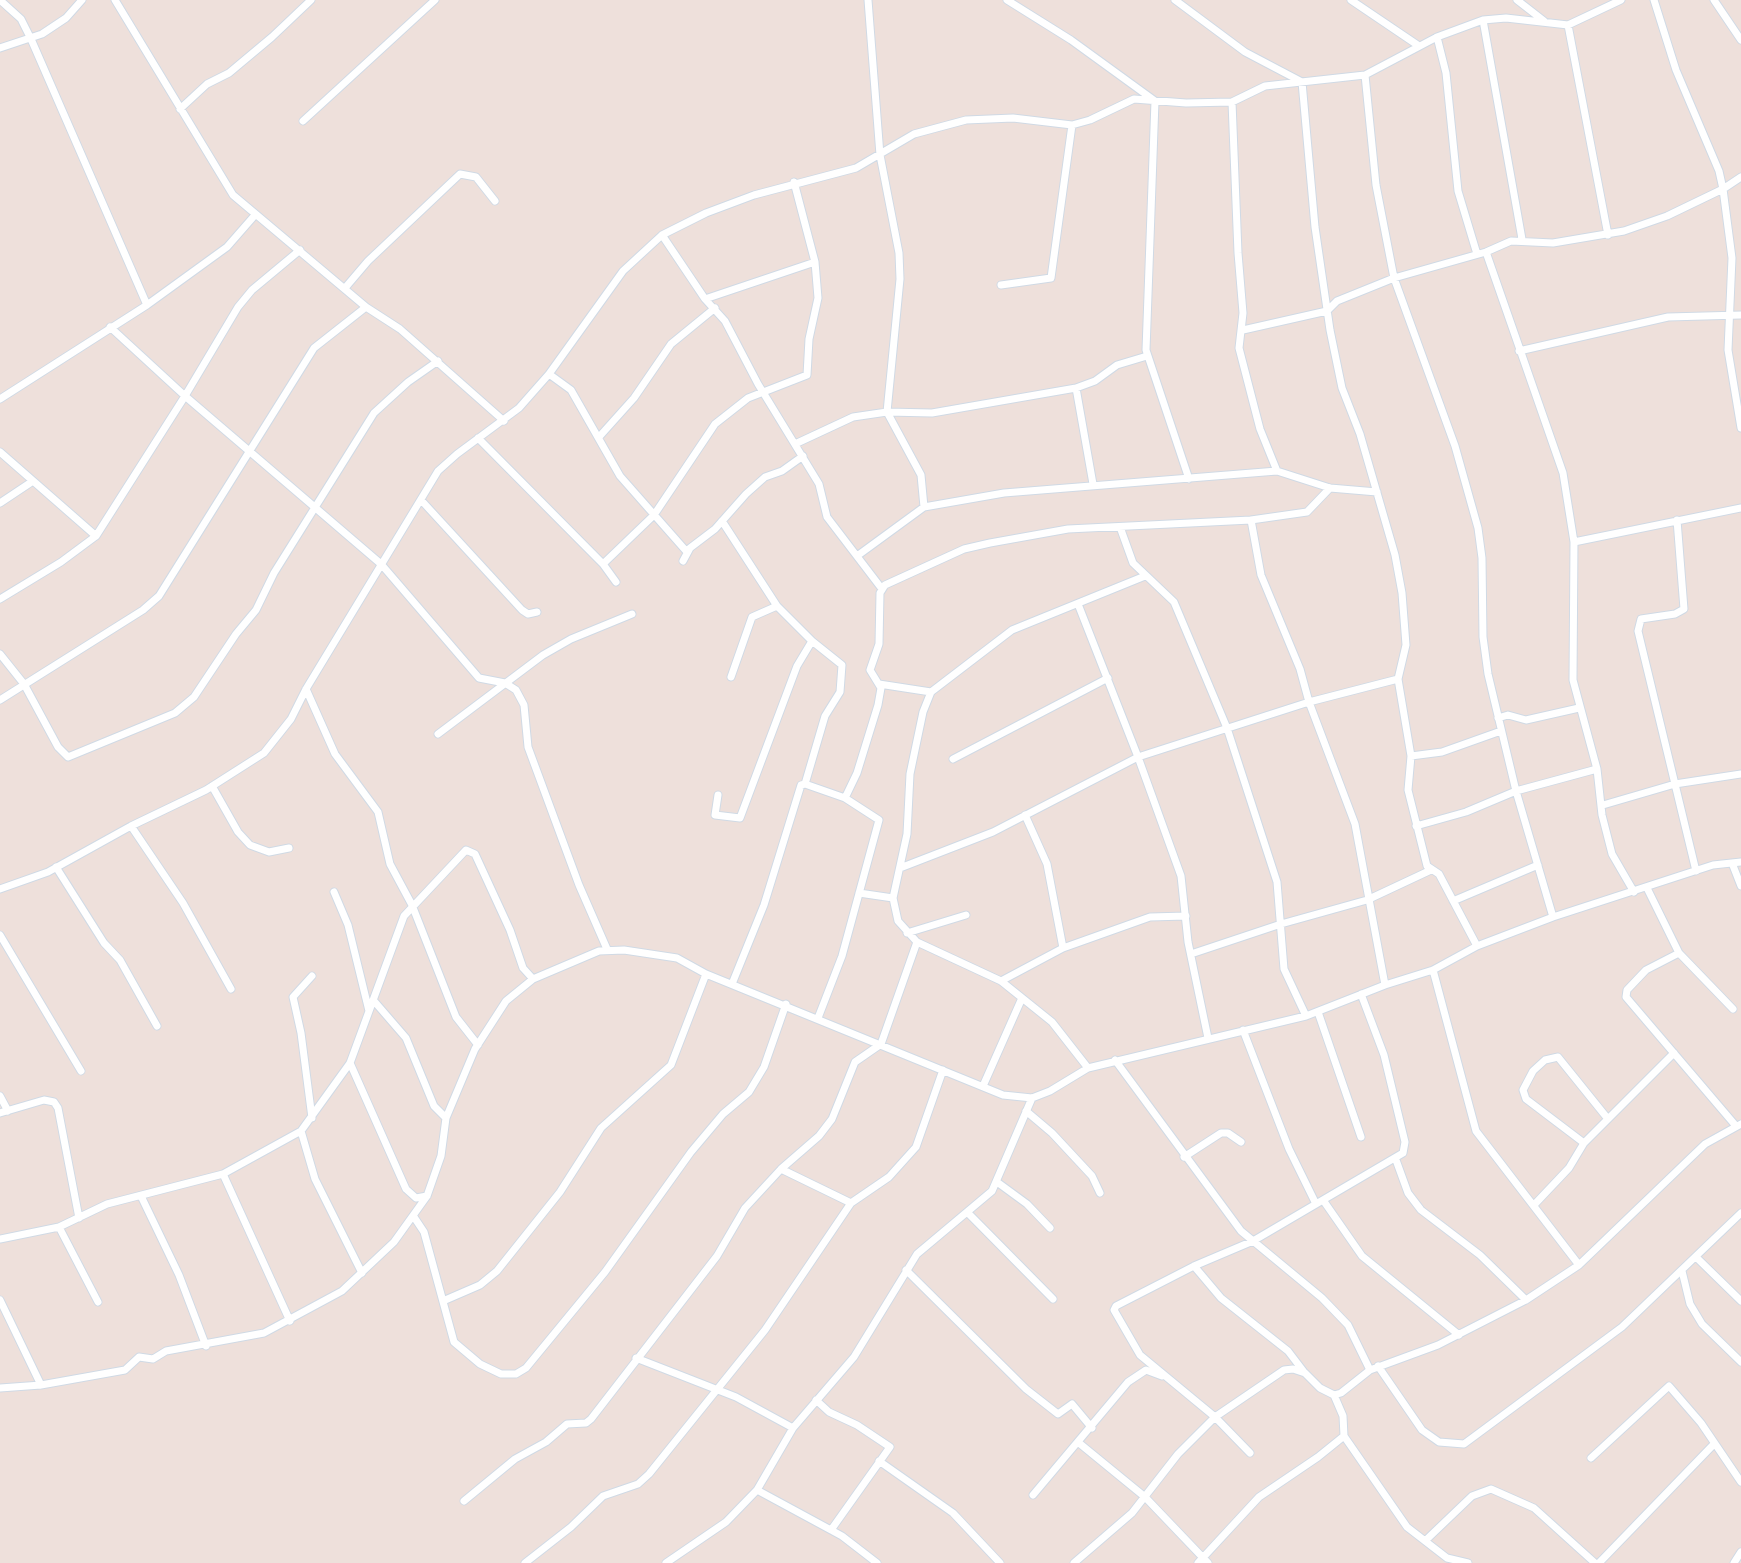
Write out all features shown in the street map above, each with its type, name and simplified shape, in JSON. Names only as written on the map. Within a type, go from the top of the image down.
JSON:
[{"type":"street","points":[[0,0],[21,19],[31,39],[147,305]]},
{"type":"street","points":[[0,48],[31,39],[57,25],[82,0]]},
{"type":"street","points":[[115,0],[223,182],[255,215],[366,307],[400,329],[504,421]]},
{"type":"street","points":[[303,121],[435,0]]},
{"type":"street","points":[[868,0],[880,155],[899,266],[887,412],[921,475],[924,507]]},
{"type":"street","points":[[1007,0],[1071,40],[1155,101]]},
{"type":"street","points":[[1175,0],[1245,52],[1302,82]]},
{"type":"street","points":[[1351,0],[1419,46]]},
{"type":"street","points":[[1517,0],[1545,22]]},
{"type":"street","points":[[0,889],[57,867],[131,825],[212,786],[264,753],[291,719],[306,689],[438,471],[478,438],[504,421],[549,374],[623,271],[662,236],[706,213],[794,182],[856,168],[914,134],[966,120],[1013,118],[1072,125],[1090,120],[1133,99],[1232,102],[1265,86],[1365,75],[1437,37],[1483,20],[1506,18],[1568,25],[1621,0]]},
{"type":"street","points":[[1654,0],[1676,71],[1719,172],[1723,189],[1732,258],[1728,350],[1741,428]]},
{"type":"street","points":[[1714,0],[1741,40]]},
{"type":"street","points":[[180,109],[207,84],[240,64],[309,1]]},
{"type":"street","points":[[1483,20],[1522,239]]},
{"type":"street","points":[[1568,25],[1608,235]]},
{"type":"street","points":[[1437,37],[1446,73],[1458,191],[1557,452],[1574,542],[1573,680],[1597,769],[1602,815],[1612,854],[1634,892]]},
{"type":"street","points":[[1365,75],[1376,185],[1394,278],[1455,446],[1478,528],[1482,558],[1483,637],[1498,718],[1553,917]]},
{"type":"street","points":[[1302,82],[1327,311],[1342,388],[1360,434],[1395,555],[1405,618],[1406,645],[1398,678],[1411,755],[1408,790],[1427,866],[1439,874],[1476,946]]},
{"type":"street","points":[[1155,101],[1147,356],[1189,479]]},
{"type":"street","points":[[1232,102],[1243,330],[1240,357],[1260,429],[1277,471]]},
{"type":"street","points":[[1001,285],[1051,278],[1072,125]]},
{"type":"street","points":[[345,288],[368,261],[460,174],[476,177],[495,201]]},
{"type":"street","points":[[1243,330],[1327,311],[1337,302],[1394,278],[1522,239],[1553,243],[1608,235],[1667,216],[1723,189],[1741,177]]},
{"type":"street","points":[[603,564],[654,515],[715,424],[748,398],[807,375],[809,339],[818,298],[815,261],[794,182]]},
{"type":"street","points":[[2,395],[147,305],[227,247],[255,215]]},
{"type":"street","points":[[662,236],[705,299],[726,321],[763,393],[822,489],[827,517],[882,589],[879,644],[870,670],[879,684],[875,719],[857,773],[845,798]]},
{"type":"street","points":[[0,599],[61,562],[96,536],[238,307],[252,290],[300,250]]},
{"type":"street","points":[[705,299],[815,261]]},
{"type":"street","points":[[0,700],[143,610],[159,596],[314,348],[366,307]]},
{"type":"street","points":[[598,437],[634,398],[678,336],[715,308]]},
{"type":"street","points":[[1519,351],[1648,320],[1730,313],[1741,315]]},
{"type":"street","points":[[110,327],[249,454],[381,564],[474,673],[486,682],[505,683],[516,690],[524,705],[528,747],[579,885],[607,949]]},
{"type":"street","points":[[795,444],[842,420],[887,412],[932,413],[1076,388],[1095,381],[1117,365],[1147,356]]},
{"type":"street","points":[[0,654],[24,684],[58,747],[68,757],[175,713],[194,697],[256,610],[274,573],[374,413],[398,390],[438,361]]},
{"type":"street","points":[[549,374],[571,390],[620,476],[687,552]]},
{"type":"street","points":[[1076,388],[1093,484]]},
{"type":"street","points":[[478,438],[603,564],[616,582]]},
{"type":"street","points":[[0,452],[96,536]]},
{"type":"street","points":[[683,561],[687,552],[765,477],[782,471],[803,456]]},
{"type":"street","points":[[857,556],[924,507],[1004,493],[1277,471],[1330,488],[1377,492]]},
{"type":"street","points":[[0,503],[33,481]]},
{"type":"street","points":[[882,589],[964,549],[1068,529],[1251,520],[1307,512],[1330,488]]},
{"type":"street","points":[[421,500],[522,610],[528,614],[537,612]]},
{"type":"street","points":[[1574,542],[1741,508]]},
{"type":"street","points":[[1251,520],[1261,575],[1300,669],[1309,702],[1355,824],[1367,900],[1385,985]]},
{"type":"street","points":[[1677,520],[1684,609],[1675,614],[1645,618],[1638,622],[1696,871]]},
{"type":"street","points":[[722,521],[777,606],[812,641],[838,661],[842,676],[839,692],[825,716],[805,783],[801,785],[764,905],[732,984]]},
{"type":"street","points":[[1120,527],[1133,564],[1174,602],[1227,728],[1277,883],[1284,969],[1306,1016]]},
{"type":"street","points":[[1088,1068],[1052,1022],[1001,981],[917,942],[898,921],[893,898],[907,834],[910,774],[920,722],[931,692],[1012,630],[1145,576]]},
{"type":"street","points":[[1078,604],[1181,876],[1191,954],[1208,1038]]},
{"type":"street","points":[[731,677],[752,617],[777,606]]},
{"type":"street","points":[[438,734],[542,655],[571,639],[632,614]]},
{"type":"street","points":[[718,795],[715,815],[740,818],[797,666],[812,641]]},
{"type":"street","points":[[953,759],[1108,678]]},
{"type":"street","points":[[900,868],[958,848],[1138,757],[1309,702],[1398,678]]},
{"type":"street","points":[[879,684],[931,692]]},
{"type":"street","points":[[306,689],[335,754],[378,812],[390,864],[412,905],[456,1017],[478,1045]]},
{"type":"street","points":[[1498,718],[1508,715],[1526,720],[1579,708]]},
{"type":"street","points":[[1411,755],[1443,752],[1501,731]]},
{"type":"street","points":[[1416,826],[1465,812],[1516,791],[1597,769]]},
{"type":"street","points":[[1603,805],[1675,784],[1741,774]]},
{"type":"street","points":[[805,783],[845,798],[879,820],[842,956],[818,1018]]},
{"type":"street","points":[[212,786],[238,832],[250,845],[269,852],[289,848]]},
{"type":"street","points":[[1025,815],[1047,864],[1063,948]]},
{"type":"street","points":[[131,825],[183,903],[231,989]]},
{"type":"street","points":[[0,1239],[59,1227],[107,1204],[223,1174],[301,1131],[350,1063],[404,916],[462,852],[471,851],[510,930],[523,968],[533,979]]},
{"type":"street","points":[[0,1388],[41,1385],[125,1370],[139,1357],[153,1359],[166,1351],[206,1346],[264,1333],[342,1291],[414,1217],[428,1196],[441,1156],[446,1118],[478,1045],[510,996],[533,979],[607,949],[677,958],[706,974],[786,1004],[1003,1095],[1032,1098],[1050,1091],[1088,1068],[1306,1016],[1385,985],[1433,970],[1476,946],[1553,917],[1696,871],[1741,862]]},
{"type":"street","points":[[1732,863],[1741,886]]},
{"type":"street","points":[[1453,901],[1538,865]]},
{"type":"street","points":[[57,867],[104,943],[120,960],[157,1026]]},
{"type":"street","points":[[1191,954],[1281,923],[1367,900],[1431,870]]},
{"type":"street","points":[[1647,888],[1679,953],[1733,1009]]},
{"type":"street","points":[[334,891],[348,925],[369,1012]]},
{"type":"street","points":[[859,892],[893,898]]},
{"type":"street","points":[[907,933],[966,915]]},
{"type":"street","points":[[1001,981],[1063,948],[1150,917],[1186,916]]},
{"type":"street","points":[[0,935],[82,1072]]},
{"type":"street","points":[[464,1501],[515,1459],[546,1442],[567,1424],[589,1421],[710,1266],[738,1217],[781,1169],[825,1129],[855,1062],[881,1044],[917,942]]},
{"type":"street","points":[[1334,1395],[1341,1393],[1374,1368],[1459,1335],[1526,1300],[1578,1265],[1705,1144],[1738,1125],[1626,997],[1627,990],[1646,970],[1679,953]]},
{"type":"street","points":[[1433,970],[1476,1131],[1578,1265]]},
{"type":"street","points":[[443,1301],[480,1285],[497,1270],[559,1192],[601,1128],[671,1065],[706,974]]},
{"type":"street","points":[[312,976],[293,998],[301,1033],[312,1119]]},
{"type":"street","points":[[1250,1453],[1215,1417],[1140,1355],[1114,1310],[1116,1306],[1194,1266],[1253,1241],[1396,1160],[1406,1149],[1379,1039],[1361,994]]},
{"type":"street","points":[[983,1086],[1022,998]]},
{"type":"street","points":[[374,1001],[406,1038],[435,1107],[446,1118]]},
{"type":"street","points":[[414,1217],[424,1231],[454,1342],[480,1364],[501,1374],[516,1374],[526,1368],[605,1272],[691,1152],[723,1114],[749,1092],[764,1067],[786,1004]]},
{"type":"street","points":[[1318,1012],[1361,1137]]},
{"type":"street","points":[[1243,1030],[1289,1149],[1319,1202],[1362,1256],[1459,1335]]},
{"type":"street","points":[[1534,1205],[1569,1168],[1584,1143],[1674,1053]]},
{"type":"street","points":[[1584,1143],[1526,1099],[1523,1090],[1533,1071],[1545,1060],[1558,1057],[1608,1119]]},
{"type":"street","points":[[1115,1060],[1241,1231],[1339,1315],[1374,1368],[1422,1430],[1439,1442],[1464,1444],[1622,1327],[1741,1213]]},
{"type":"street","points":[[350,1063],[406,1189],[416,1198],[428,1196]]},
{"type":"street","points":[[525,1563],[571,1527],[603,1496],[640,1483],[770,1322],[851,1203],[889,1177],[916,1147],[943,1070]]},
{"type":"street","points":[[0,1096],[4,1112],[44,1100],[54,1102],[58,1108],[79,1217]]},
{"type":"street","points":[[667,1563],[726,1522],[757,1490],[793,1428],[854,1357],[917,1254],[968,1213],[997,1182],[1032,1098]]},
{"type":"street","points":[[1026,1111],[1052,1133],[1092,1176],[1100,1193]]},
{"type":"street","points":[[301,1131],[315,1179],[362,1273]]},
{"type":"street","points":[[1184,1157],[1221,1133],[1228,1133],[1241,1142]]},
{"type":"street","points":[[1396,1160],[1408,1193],[1421,1210],[1480,1255],[1526,1300]]},
{"type":"street","points":[[781,1169],[851,1203]]},
{"type":"street","points":[[223,1174],[290,1321]]},
{"type":"street","points":[[997,1182],[1027,1204],[1050,1228]]},
{"type":"street","points":[[141,1196],[178,1275],[206,1346]]},
{"type":"street","points":[[968,1213],[1053,1298]]},
{"type":"street","points":[[59,1227],[98,1303]]},
{"type":"street","points":[[1696,1257],[1741,1301]]},
{"type":"street","points":[[1194,1266],[1229,1305],[1288,1351],[1320,1388],[1334,1395],[1343,1416],[1344,1436],[1402,1522],[1447,1558],[1468,1563]]},
{"type":"street","points":[[906,1270],[1026,1389],[1058,1413],[1072,1404],[1092,1428]]},
{"type":"street","points":[[1682,1271],[1690,1304],[1702,1324],[1741,1362]]},
{"type":"street","points":[[0,1300],[41,1385]]},
{"type":"street","points":[[636,1358],[714,1391],[736,1397],[793,1428]]},
{"type":"street","points":[[1033,1495],[1128,1382],[1146,1370],[1163,1376]]},
{"type":"street","points":[[1074,1563],[1145,1497],[1178,1454],[1215,1417],[1284,1370],[1305,1373]]},
{"type":"street","points":[[1591,1458],[1666,1386],[1672,1387],[1741,1482]]},
{"type":"street","points":[[816,1400],[829,1412],[857,1424],[889,1444],[890,1449],[831,1530]]},
{"type":"street","points":[[1079,1443],[1145,1497],[1203,1561],[1259,1497],[1344,1436]]},
{"type":"street","points":[[1426,1540],[1472,1496],[1491,1489],[1534,1508],[1597,1563],[1714,1444]]},
{"type":"street","points":[[880,1461],[953,1514],[1000,1563]]},
{"type":"street","points":[[757,1490],[831,1530],[877,1563]]},
{"type":"street","points":[[1734,1563],[1741,1552]]}]
